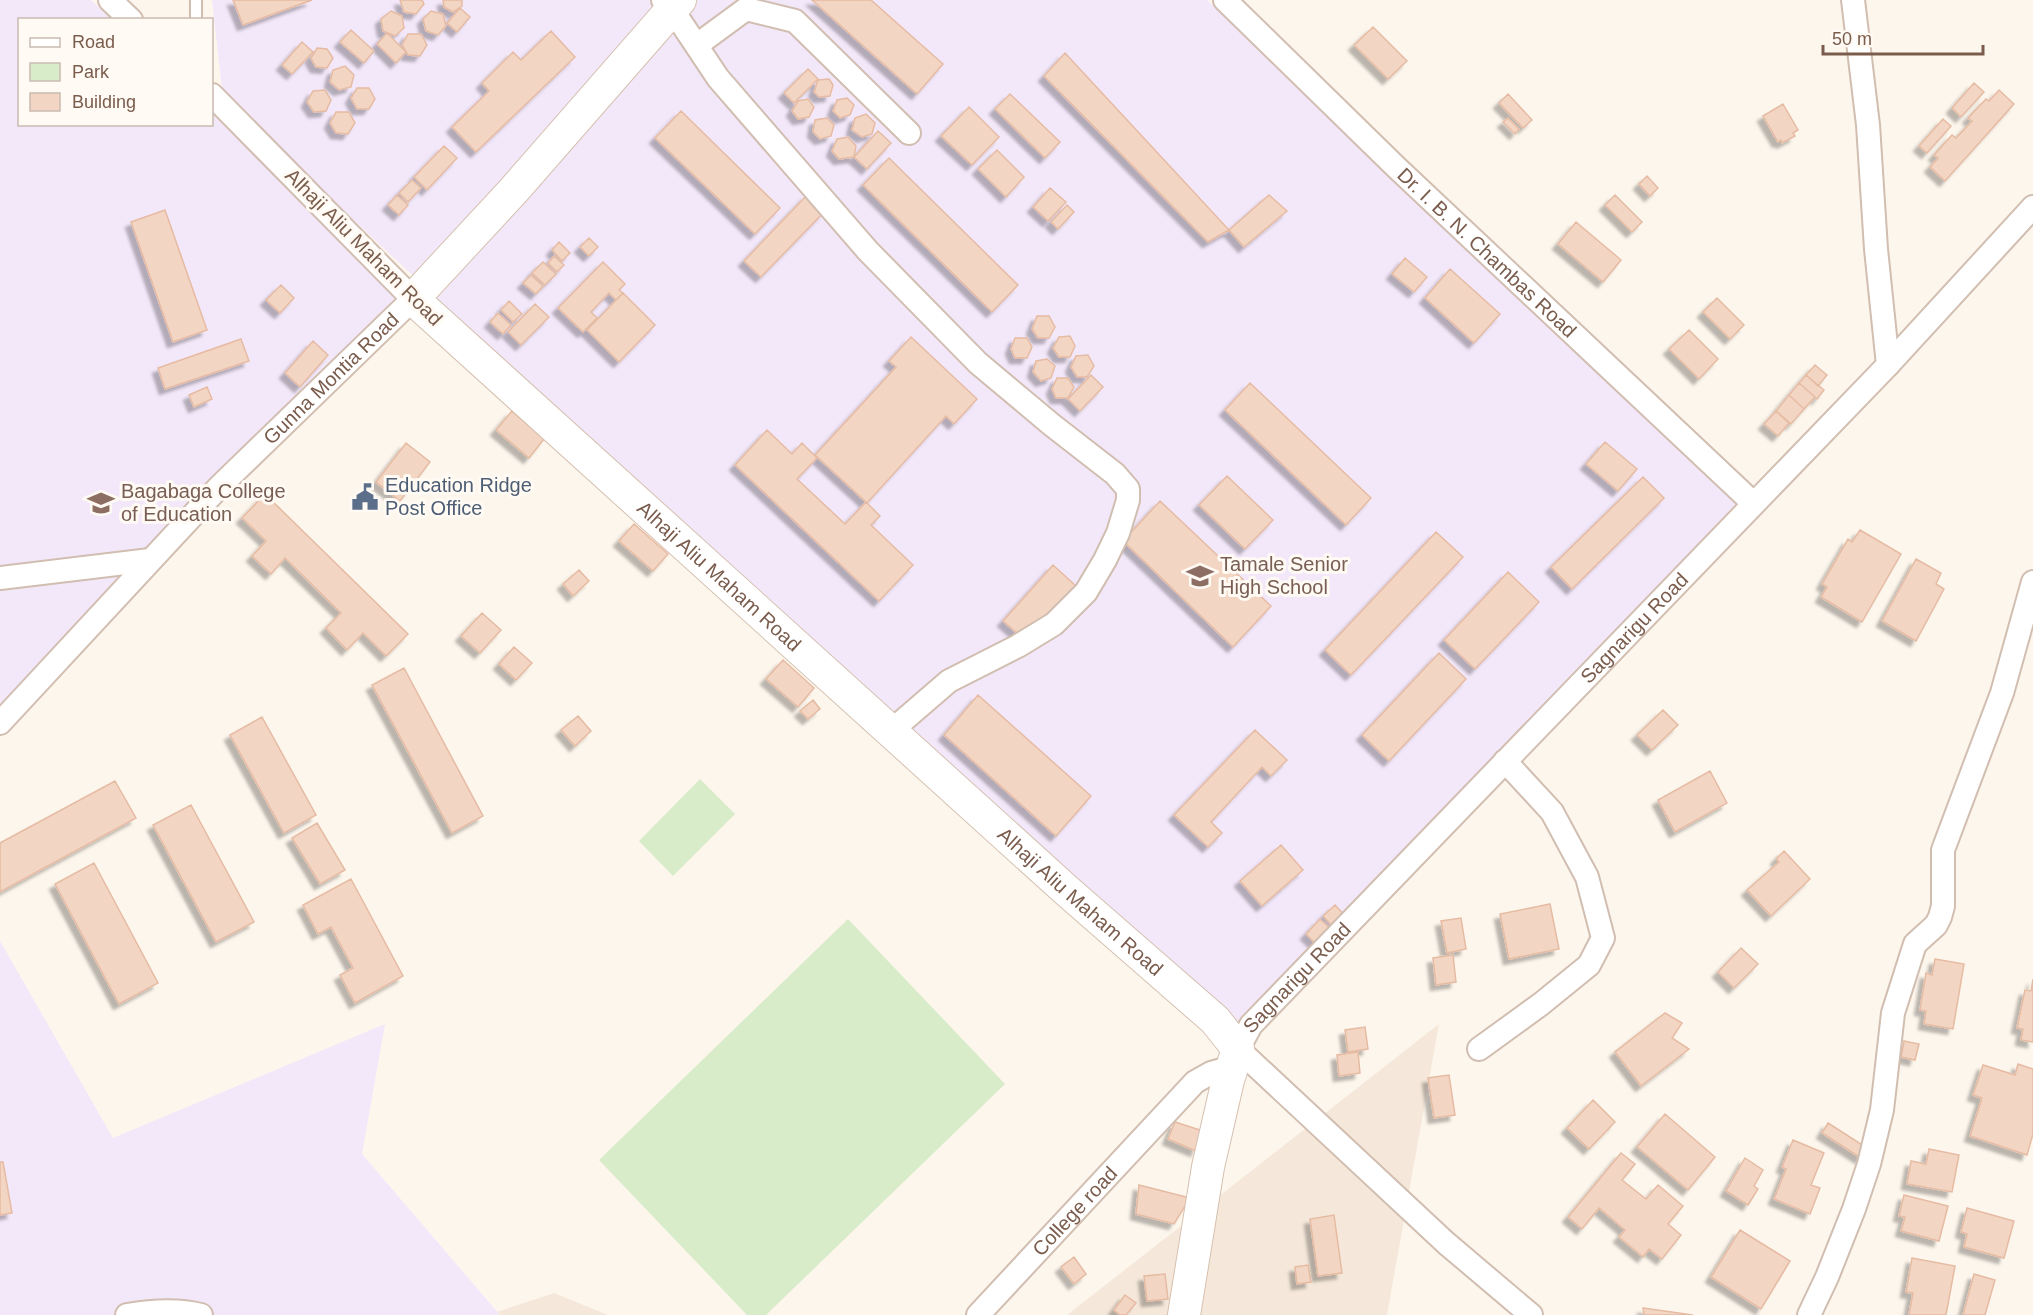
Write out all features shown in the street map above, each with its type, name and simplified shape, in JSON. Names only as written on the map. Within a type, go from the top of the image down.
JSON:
[{"type":"street","points":[[110,0],[129,18]]},
{"type":"street","name":"Dr. I. B. N. Chambas Road","points":[[1225,0],[1395,167],[1753,503]]},
{"type":"street","points":[[1853,0],[1868,125],[1876,249],[1888,365]]},
{"type":"street","points":[[672,3],[718,78],[868,251],[978,363],[1052,425],[1116,474],[1128,489],[1128,500],[1118,533],[1086,592],[1054,624],[1018,646],[949,681],[891,731]]},
{"type":"street","name":"Gunna Montia Road","points":[[0,723],[219,487],[413,299],[514,190],[672,3]]},
{"type":"street","points":[[697,45],[746,9],[795,21],[909,133]]},
{"type":"street","name":"Alhaji Aliu Maham Road","points":[[213,96],[413,299],[1075,898],[1215,1020],[1235,1058]]},
{"type":"street","name":"Sagnarigu Road","points":[[1235,1058],[1251,1025],[1888,365],[2033,207]]},
{"type":"street","points":[[0,578],[150,560]]},
{"type":"street","points":[[1809,1315],[1854,1209],[1869,1164],[1882,1110],[1893,1013],[1915,944],[1936,925],[1940,917],[1943,906],[1943,850],[2002,693],[2033,582]]},
{"type":"street","points":[[1479,1049],[1541,1004],[1589,965],[1603,938],[1587,877],[1552,812],[1505,761]]},
{"type":"street","points":[[1184,1315],[1209,1167],[1235,1058],[1446,1244],[1531,1315]]},
{"type":"street","name":"College road","points":[[978,1315],[1195,1082],[1235,1058]]},
{"type":"street","points":[[127,1315],[189,1312],[201,1315]]},
{"type":"lane","points":[[196,0],[196,18]]},
{"type":"shaded area","name":"Bagabaga College of Education","points":[[0,0],[91,0],[111,18],[18,18],[18,126],[213,126],[213,113],[403,290],[0,715]]},
{"type":"shaded area","name":"Tamale Senior High School","points":[[212,0],[1207,0],[1736,504],[1231,1029],[812,649],[223,98]]},
{"type":"shaded area","points":[[0,941],[113,1138],[385,1024],[362,1154],[500,1315],[0,1315]]},
{"type":"shaded area","points":[[1439,1024],[1387,1315],[1067,1315]]},
{"type":"shaded area","points":[[554,1293],[608,1315],[488,1315]]},
{"type":"green space","points":[[700,779],[735,814],[673,876],[639,841]]},
{"type":"green space","points":[[848,919],[1005,1084],[766,1315],[747,1315],[599,1160]]},
{"type":"building","points":[[233,0],[312,0],[243,25]]},
{"type":"building","points":[[400,0],[422,0],[424,4],[416,14],[404,12]]},
{"type":"building","points":[[443,0],[462,0],[462,6],[453,12],[444,7]]},
{"type":"building","points":[[812,0],[871,0],[943,64],[917,94]]},
{"type":"building","points":[[460,8],[470,17],[457,32],[447,23]]},
{"type":"building","points":[[391,11],[402,16],[404,28],[395,36],[383,31],[381,19]]},
{"type":"building","points":[[431,11],[443,14],[446,26],[438,35],[426,31],[423,19]]},
{"type":"building","points":[[1373,27],[1407,61],[1388,79],[1354,45]]},
{"type":"building","points":[[351,30],[374,51],[364,63],[340,42]]},
{"type":"building","points":[[551,31],[575,57],[476,152],[452,127],[489,91],[482,83],[513,52],[521,60]]},
{"type":"building","points":[[387,33],[406,52],[396,63],[377,44]]},
{"type":"building","points":[[408,34],[421,34],[427,45],[420,56],[408,55],[402,45]]},
{"type":"building","points":[[302,42],[313,52],[292,74],[282,65]]},
{"type":"building","points":[[317,48],[327,49],[333,58],[327,68],[316,67],[311,58]]},
{"type":"building","points":[[1065,53],[1229,230],[1208,242],[1044,76]]},
{"type":"building","points":[[345,66],[354,75],[351,87],[339,90],[330,82],[333,70]]},
{"type":"building","points":[[808,69],[818,79],[794,103],[784,93]]},
{"type":"building","points":[[829,79],[833,85],[830,96],[819,97],[814,92],[818,80]]},
{"type":"building","points":[[1974,83],[1984,92],[1961,117],[1952,108]]},
{"type":"building","points":[[357,88],[369,88],[375,99],[369,109],[357,109],[351,98]]},
{"type":"building","points":[[325,90],[331,100],[326,111],[314,112],[307,102],[313,91]]},
{"type":"building","points":[[1999,90],[2014,104],[1945,181],[1930,167],[1938,158],[1934,155],[1952,135],[1956,138],[1972,121],[1968,118],[1986,99],[1989,101]]},
{"type":"building","points":[[1010,94],[1060,142],[1045,158],[995,109]]},
{"type":"building","points":[[1508,94],[1532,120],[1523,128],[1499,103]]},
{"type":"building","points":[[847,98],[854,105],[850,115],[840,118],[833,111],[837,100]]},
{"type":"building","points":[[808,99],[814,107],[809,117],[798,119],[792,111],[798,101]]},
{"type":"building","points":[[1783,104],[1798,130],[1793,133],[1795,136],[1782,143],[1781,140],[1778,142],[1763,116]]},
{"type":"building","points":[[969,107],[999,137],[972,165],[941,136]]},
{"type":"building","points":[[681,111],[780,208],[755,234],[655,138]]},
{"type":"building","points":[[336,112],[349,112],[355,123],[348,134],[336,133],[330,123]]},
{"type":"building","points":[[866,114],[875,123],[872,134],[862,137],[852,130],[855,118]]},
{"type":"building","points":[[827,118],[834,125],[831,136],[820,139],[813,132],[815,120]]},
{"type":"building","points":[[1508,118],[1519,129],[1515,134],[1503,122]]},
{"type":"building","points":[[1943,119],[1951,126],[1927,153],[1919,146]]},
{"type":"building","points":[[878,131],[891,143],[867,169],[854,157]]},
{"type":"building","points":[[848,137],[856,146],[854,157],[839,159],[832,151],[837,139]]},
{"type":"building","points":[[444,146],[457,158],[427,190],[414,177]]},
{"type":"building","points":[[997,150],[1024,177],[1006,197],[978,169]]},
{"type":"building","points":[[889,158],[1018,285],[992,312],[863,185]]},
{"type":"building","points":[[1647,176],[1658,188],[1650,196],[1639,184]]},
{"type":"building","points":[[412,180],[421,188],[408,202],[399,193]]},
{"type":"building","points":[[1050,188],[1066,202],[1048,221],[1033,207]]},
{"type":"building","points":[[397,195],[408,205],[399,215],[388,205]]},
{"type":"building","points":[[807,195],[824,212],[761,277],[744,261]]},
{"type":"building","points":[[1269,195],[1287,211],[1244,247],[1229,230]]},
{"type":"building","points":[[1615,195],[1642,222],[1632,232],[1605,205]]},
{"type":"building","points":[[1067,205],[1074,212],[1058,229],[1051,222]]},
{"type":"building","points":[[165,210],[207,330],[173,342],[131,222]]},
{"type":"building","points":[[1576,222],[1621,260],[1603,282],[1558,244]]},
{"type":"building","points":[[589,238],[598,247],[589,256],[580,247]]},
{"type":"building","points":[[559,242],[570,253],[562,261],[552,250]]},
{"type":"building","points":[[554,256],[564,265],[557,272],[548,263]]},
{"type":"building","points":[[1405,258],[1427,277],[1414,292],[1392,274]]},
{"type":"building","points":[[543,262],[556,274],[545,285],[532,273]]},
{"type":"building","points":[[603,262],[625,284],[619,290],[623,293],[616,300],[609,293],[591,312],[597,318],[583,332],[558,308]]},
{"type":"building","points":[[1450,269],[1500,314],[1474,343],[1425,298]]},
{"type":"building","points":[[531,275],[543,286],[536,294],[523,283]]},
{"type":"building","points":[[281,285],[294,298],[280,313],[266,300]]},
{"type":"building","points":[[623,293],[655,325],[619,362],[587,330]]},
{"type":"building","points":[[1717,298],[1744,325],[1730,339],[1703,312]]},
{"type":"building","points":[[509,301],[522,314],[513,322],[501,310]]},
{"type":"building","points":[[535,304],[549,317],[521,345],[508,332]]},
{"type":"building","points":[[498,313],[511,325],[503,334],[490,322]]},
{"type":"building","points":[[1037,316],[1049,316],[1055,327],[1049,338],[1038,338],[1032,329]]},
{"type":"building","points":[[1689,330],[1718,359],[1699,379],[1669,349]]},
{"type":"building","points":[[1070,336],[1075,346],[1070,357],[1059,357],[1053,348],[1059,337]]},
{"type":"building","points":[[911,337],[977,399],[954,424],[946,416],[867,503],[815,455],[896,367],[889,361]]},
{"type":"building","points":[[1015,338],[1027,338],[1032,347],[1027,358],[1015,358],[1011,349]]},
{"type":"building","points":[[241,339],[249,361],[165,389],[158,368]]},
{"type":"building","points":[[313,341],[328,355],[300,387],[285,373]]},
{"type":"building","points":[[1088,355],[1094,366],[1087,377],[1077,377],[1071,367],[1076,356]]},
{"type":"building","points":[[1047,359],[1055,366],[1051,378],[1041,381],[1033,372],[1036,361]]},
{"type":"building","points":[[1815,365],[1827,375],[1818,386],[1806,375]]},
{"type":"building","points":[[1091,375],[1103,387],[1080,411],[1068,399]]},
{"type":"building","points":[[1806,375],[1824,390],[1817,399],[1799,383]]},
{"type":"building","points":[[1057,378],[1068,378],[1074,387],[1068,398],[1056,398],[1052,389]]},
{"type":"building","points":[[1250,383],[1371,498],[1346,525],[1225,410]]},
{"type":"building","points":[[1799,383],[1815,397],[1804,409],[1789,395]]},
{"type":"building","points":[[207,387],[212,399],[194,407],[189,395]]},
{"type":"building","points":[[1789,395],[1804,409],[1791,424],[1776,411]]},
{"type":"building","points":[[512,411],[544,439],[529,458],[496,430]]},
{"type":"building","points":[[1776,411],[1789,423],[1778,436],[1764,424]]},
{"type":"building","points":[[767,430],[792,454],[802,443],[817,458],[797,479],[845,524],[866,502],[880,516],[871,525],[913,565],[879,601],[735,465]]},
{"type":"building","points":[[1605,442],[1637,469],[1618,491],[1586,464]]},
{"type":"building","points":[[406,443],[430,462],[400,501],[376,482]]},
{"type":"building","points":[[1227,476],[1273,520],[1245,549],[1199,505]]},
{"type":"building","points":[[1643,477],[1664,498],[1572,589],[1551,567]]},
{"type":"building","points":[[265,494],[408,634],[386,656],[363,633],[347,650],[326,628],[341,613],[285,558],[271,574],[252,556],[266,541],[242,518]]},
{"type":"building","points":[[1160,501],[1271,606],[1233,647],[1123,541]]},
{"type":"building","points":[[634,524],[668,554],[653,571],[619,541]]},
{"type":"building","points":[[1860,530],[1901,554],[1862,622],[1821,597],[1827,587],[1822,584],[1848,539],[1852,542]]},
{"type":"building","points":[[1436,532],[1463,557],[1351,675],[1325,650]]},
{"type":"building","points":[[1916,559],[1941,573],[1936,584],[1944,589],[1916,641],[1882,621]]},
{"type":"building","points":[[1053,565],[1076,586],[1026,641],[1003,621]]},
{"type":"building","points":[[579,570],[589,581],[573,596],[563,584]]},
{"type":"building","points":[[1508,572],[1539,602],[1475,669],[1444,640]]},
{"type":"building","points":[[482,613],[501,630],[480,653],[461,636]]},
{"type":"building","points":[[514,647],[532,663],[516,680],[499,664]]},
{"type":"building","points":[[1439,653],[1466,679],[1389,761],[1362,735]]},
{"type":"building","points":[[783,660],[814,688],[798,707],[766,679]]},
{"type":"building","points":[[404,668],[483,816],[452,833],[372,685]]},
{"type":"building","points":[[978,695],[1091,796],[1056,836],[944,735]]},
{"type":"building","points":[[813,700],[820,709],[808,719],[800,711]]},
{"type":"building","points":[[1663,710],[1678,725],[1652,750],[1637,735]]},
{"type":"building","points":[[578,716],[591,731],[575,746],[561,730]]},
{"type":"building","points":[[262,717],[316,815],[284,833],[230,735]]},
{"type":"building","points":[[1255,730],[1287,760],[1271,776],[1262,767],[1211,822],[1222,833],[1208,847],[1174,815]]},
{"type":"building","points":[[1710,771],[1727,803],[1675,832],[1658,800]]},
{"type":"building","points":[[115,781],[136,818],[0,892],[0,843]]},
{"type":"building","points":[[191,805],[254,922],[216,942],[153,825]]},
{"type":"building","points":[[317,823],[345,870],[320,884],[292,838]]},
{"type":"building","points":[[1281,845],[1303,870],[1262,906],[1240,881]]},
{"type":"building","points":[[1784,851],[1810,879],[1771,916],[1747,890],[1779,862],[1776,859]]},
{"type":"building","points":[[94,863],[158,983],[119,1004],[55,884]]},
{"type":"building","points":[[351,879],[403,976],[355,1003],[340,975],[353,968],[331,927],[318,934],[303,905]]},
{"type":"building","points":[[1550,904],[1559,949],[1509,959],[1500,914]]},
{"type":"building","points":[[1335,905],[1347,918],[1335,929],[1323,916]]},
{"type":"building","points":[[1461,918],[1466,949],[1447,953],[1441,921]]},
{"type":"building","points":[[1320,919],[1332,930],[1318,946],[1306,934]]},
{"type":"building","points":[[1741,948],[1758,964],[1734,988],[1718,972]]},
{"type":"building","points":[[1453,955],[1456,982],[1436,985],[1433,958]]},
{"type":"building","points":[[1935,959],[1964,964],[1953,1029],[1924,1024],[1926,1011],[1920,1010],[1926,973],[1932,975]]},
{"type":"building","points":[[2033,979],[2033,1042],[2021,1040],[2023,1029],[2017,1028],[2025,990],[2031,991]]},
{"type":"building","points":[[1665,1013],[1682,1023],[1672,1038],[1689,1049],[1641,1086],[1615,1052]]},
{"type":"building","points":[[1365,1027],[1368,1049],[1348,1052],[1345,1030]]},
{"type":"building","points":[[1904,1041],[1919,1044],[1915,1060],[1901,1057]]},
{"type":"building","points":[[1358,1052],[1360,1073],[1339,1076],[1337,1055]]},
{"type":"building","points":[[2018,1064],[2033,1069],[2033,1134],[2027,1155],[1970,1136],[1982,1098],[1973,1095],[1983,1065],[2015,1075]]},
{"type":"building","points":[[1449,1075],[1455,1115],[1434,1118],[1428,1078]]},
{"type":"building","points":[[1593,1100],[1615,1122],[1589,1149],[1567,1128]]},
{"type":"building","points":[[1665,1114],[1715,1157],[1688,1190],[1637,1147]]},
{"type":"building","points":[[1175,1122],[1203,1131],[1196,1151],[1168,1139]]},
{"type":"building","points":[[1828,1123],[1867,1148],[1861,1158],[1822,1133]]},
{"type":"building","points":[[1793,1140],[1824,1153],[1811,1185],[1820,1188],[1810,1214],[1774,1199],[1786,1169],[1782,1167]]},
{"type":"building","points":[[1929,1149],[1959,1155],[1952,1192],[1907,1184],[1911,1161],[1926,1164]]},
{"type":"building","points":[[1621,1153],[1635,1164],[1622,1180],[1646,1199],[1658,1185],[1683,1206],[1668,1224],[1681,1235],[1662,1259],[1649,1249],[1643,1257],[1619,1237],[1625,1230],[1599,1208],[1582,1229],[1568,1217]]},
{"type":"building","points":[[1745,1158],[1763,1170],[1754,1186],[1758,1189],[1748,1205],[1726,1191]]},
{"type":"building","points":[[0,1162],[3,1162],[12,1213],[0,1215]]},
{"type":"building","points":[[1139,1185],[1190,1198],[1174,1224],[1136,1214]]},
{"type":"building","points":[[1904,1195],[1948,1206],[1939,1241],[1901,1231],[1905,1217],[1899,1216]]},
{"type":"building","points":[[1967,1208],[2014,1221],[2004,1258],[1964,1247],[1967,1234],[1961,1232]]},
{"type":"building","points":[[1334,1215],[1342,1273],[1318,1276],[1310,1219]]},
{"type":"building","points":[[1740,1230],[1790,1261],[1761,1309],[1711,1277]]},
{"type":"building","points":[[1074,1257],[1086,1274],[1074,1284],[1061,1267]]},
{"type":"building","points":[[1912,1258],[1955,1266],[1946,1315],[1909,1315],[1913,1293],[1906,1292]]},
{"type":"building","points":[[1308,1265],[1311,1282],[1297,1284],[1295,1267]]},
{"type":"building","points":[[1165,1274],[1168,1299],[1147,1301],[1144,1276]]},
{"type":"building","points":[[1974,1274],[1995,1280],[1985,1315],[1963,1315]]},
{"type":"building","points":[[1125,1295],[1136,1303],[1126,1315],[1120,1315],[1114,1310]]},
{"type":"building","points":[[1643,1308],[1693,1315],[1644,1315]]},
{"type":"place","name":"Education Ridge Post Office","points":[[365,497]]},
{"type":"place","name":"Bagabaga College of Education","points":[[101,503]]},
{"type":"place","name":"Tamale Senior High School","points":[[1200,576]]}]
